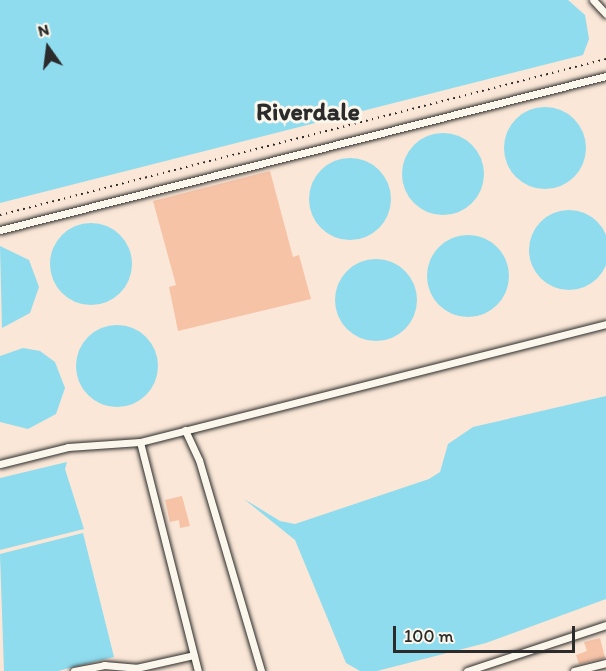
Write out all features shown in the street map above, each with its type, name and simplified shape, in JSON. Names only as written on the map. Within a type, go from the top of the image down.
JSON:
[{"type":"lane","points":[[593,0],[606,14]]},
{"type":"lane","points":[[0,230],[606,76]]},
{"type":"lane","points":[[0,464],[68,447],[140,442],[606,324]]},
{"type":"lane","points":[[185,430],[199,460],[261,671]]},
{"type":"lane","points":[[140,442],[198,671]]},
{"type":"lane","points":[[467,671],[606,625]]},
{"type":"lane","points":[[74,671],[104,665],[136,668],[194,655]]},
{"type":"lane","points":[[573,671],[606,663]]},
{"type":"path","points":[[0,214],[606,59]]},
{"type":"water","points":[[0,0],[568,0],[585,15],[589,39],[583,55],[0,203]]},
{"type":"water","points":[[545,107],[561,110],[574,119],[583,132],[586,148],[583,164],[574,177],[561,186],[545,189],[529,186],[516,177],[507,164],[504,148],[507,132],[516,119],[529,110]]},
{"type":"water","points":[[443,133],[459,136],[472,145],[481,158],[484,174],[481,190],[472,203],[459,212],[443,215],[427,212],[414,203],[405,190],[402,174],[405,158],[414,145],[427,136]]},
{"type":"water","points":[[350,158],[366,161],[379,170],[388,183],[391,199],[388,215],[379,228],[366,237],[350,240],[334,237],[321,228],[312,215],[309,199],[312,183],[321,170],[334,161]]},
{"type":"water","points":[[561,210],[577,210],[598,221],[609,242],[609,258],[598,279],[577,290],[561,290],[547,284],[535,272],[529,258],[529,242],[535,228],[547,216]]},
{"type":"water","points":[[91,223],[107,226],[120,235],[129,248],[132,264],[129,280],[120,293],[107,302],[91,305],[75,302],[62,293],[53,280],[50,264],[53,248],[62,235],[75,226]]},
{"type":"water","points":[[468,235],[484,238],[497,247],[506,260],[509,276],[506,292],[497,305],[484,314],[468,317],[452,314],[439,305],[430,292],[427,276],[430,260],[439,247],[452,238]]},
{"type":"water","points":[[0,246],[29,260],[39,287],[30,313],[2,328]]},
{"type":"water","points":[[376,259],[392,262],[405,271],[414,284],[417,300],[414,316],[405,329],[392,338],[376,341],[360,338],[347,329],[338,316],[335,300],[338,284],[347,271],[360,262]]},
{"type":"water","points":[[117,325],[133,328],[146,337],[155,350],[158,366],[155,382],[146,395],[133,404],[117,407],[101,404],[88,395],[79,382],[76,366],[79,350],[88,337],[101,328]]},
{"type":"water","points":[[23,348],[40,351],[55,362],[65,388],[56,414],[28,429],[0,422],[0,356]]},
{"type":"water","points":[[606,396],[606,599],[486,643],[377,671],[360,671],[346,663],[295,540],[244,499],[280,521],[295,524],[429,479],[440,472],[448,444],[473,427]]},
{"type":"water","points":[[67,462],[65,469],[84,529],[0,550],[0,478]]},
{"type":"water","points":[[83,533],[114,657],[58,671],[4,671],[0,554]]},
{"type":"building","points":[[270,171],[293,257],[299,255],[311,299],[178,331],[169,287],[176,285],[153,201]]},
{"type":"building","points":[[182,496],[190,526],[180,528],[179,520],[170,522],[165,500]]},
{"type":"building","points":[[600,638],[605,658],[579,664],[576,655],[587,651],[584,642]]},
{"type":"district","name":"Riverdale","points":[[308,112]]}]
